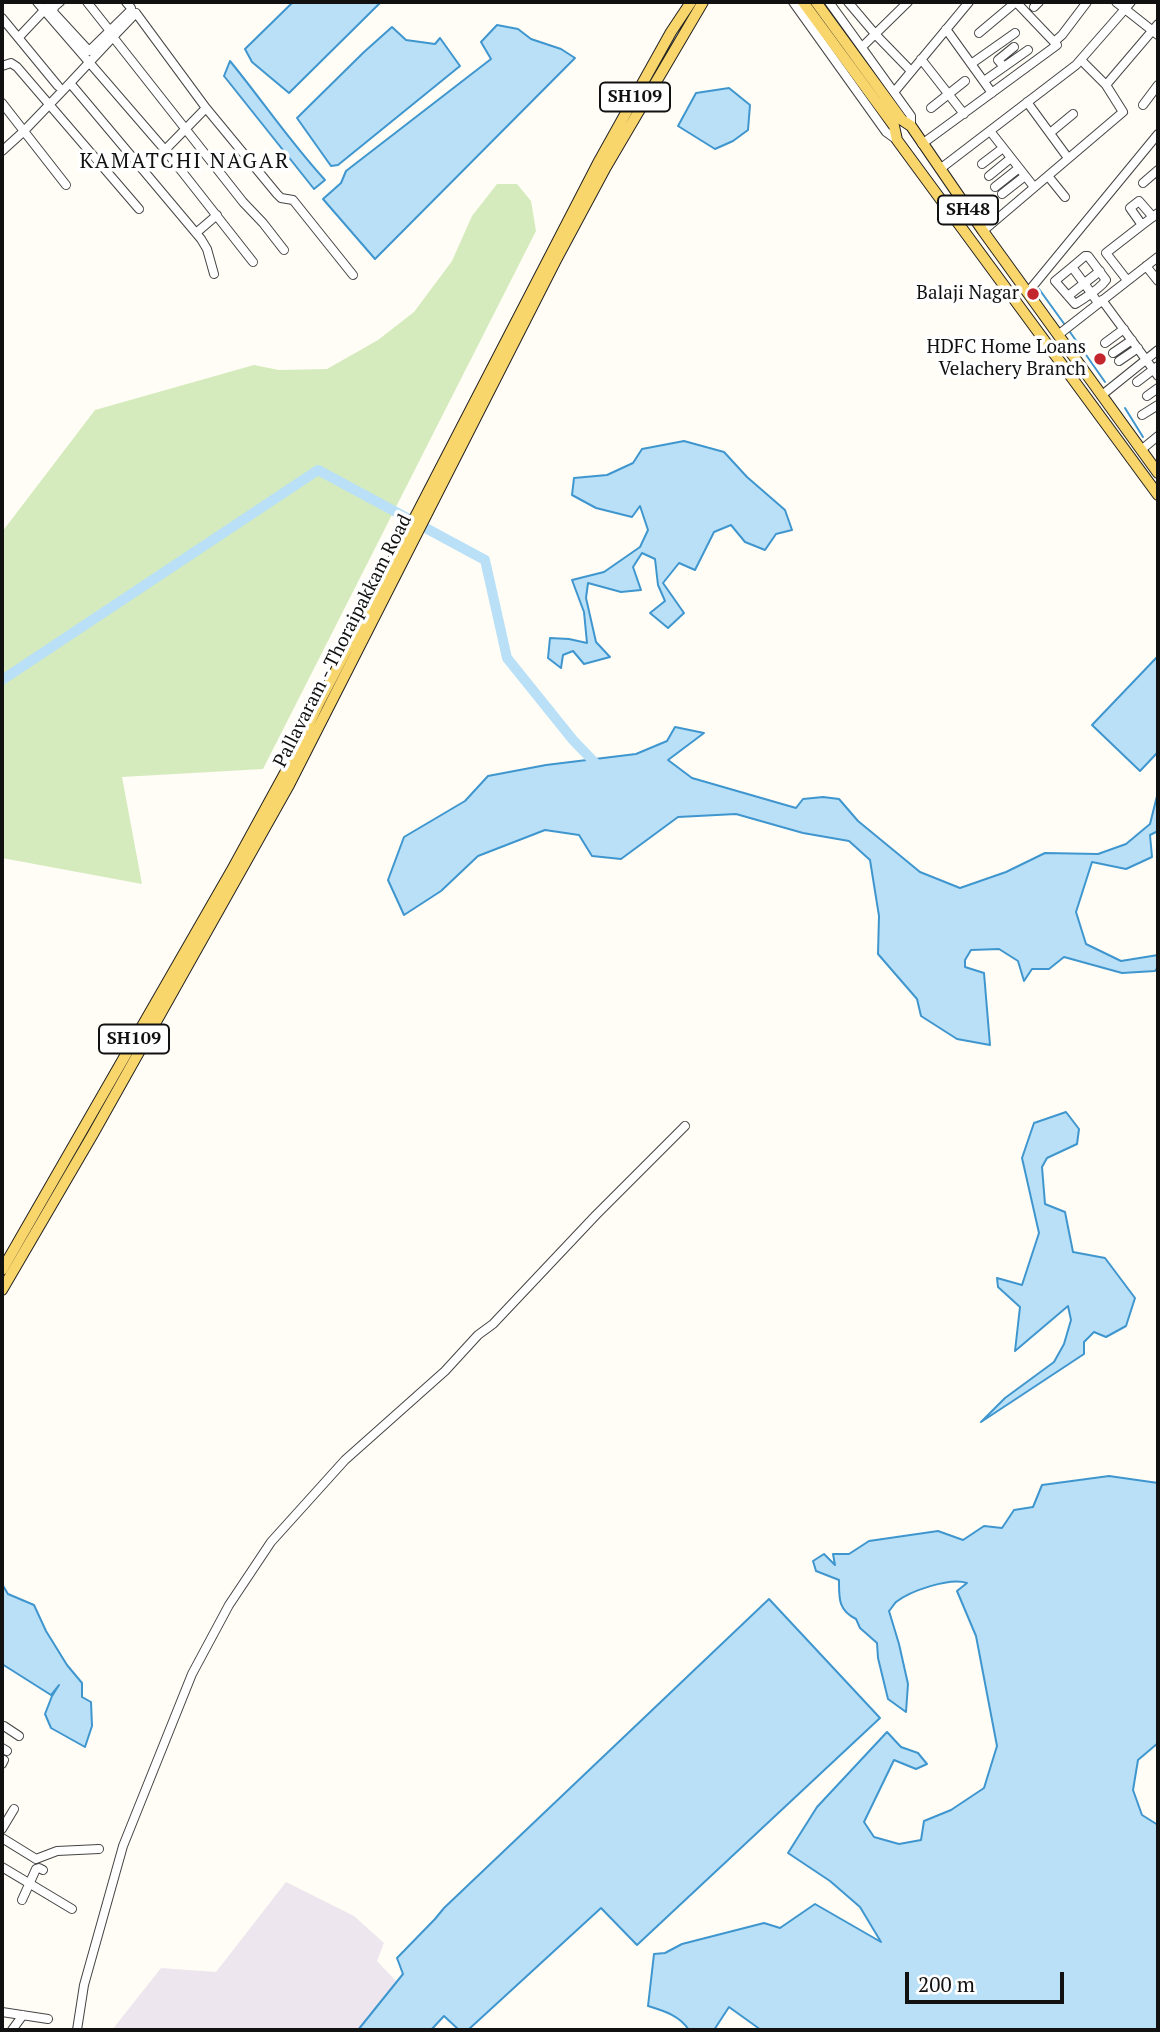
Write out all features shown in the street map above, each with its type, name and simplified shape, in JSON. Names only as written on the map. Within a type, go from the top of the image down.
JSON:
[{"type":"main road","name":"Pallavaram - Thoraipakkam Road","points":[[2,1290],[80,1145],[83,1128],[190,952],[287,779],[673,27],[691,2]]},
{"type":"main road","name":"Pallavaram - Thoraipakkam Road","points":[[600,169],[703,2]]},
{"type":"main road","points":[[695,15],[709,2]]},
{"type":"main road","name":"SH48","points":[[803,2],[881,101],[912,126],[983,231],[1158,470]]},
{"type":"main road","name":"SH48","points":[[816,2],[881,101],[894,126],[897,140],[1158,495]]},
{"type":"main road","points":[[956,221],[969,211]]},
{"type":"main road","name":"Pallavaram - Thoraipakkam Road","points":[[2,1270],[80,1145],[93,1134],[190,952]]},
{"type":"street","points":[[37,2],[165,150],[253,262]]},
{"type":"street","points":[[21,35],[52,2]]},
{"type":"street","points":[[60,2],[53,12],[87,51],[145,4]]},
{"type":"street","points":[[87,2],[243,202],[284,250]]},
{"type":"street","points":[[2,150],[23,132],[89,62],[131,10],[129,2]]},
{"type":"street","points":[[793,2],[886,132],[897,140]]},
{"type":"street","points":[[829,2],[895,91],[911,116],[912,126]]},
{"type":"street","points":[[848,2],[911,71]]},
{"type":"street","points":[[862,47],[908,2]]},
{"type":"street","points":[[895,91],[969,2]]},
{"type":"street","points":[[922,144],[1057,45],[1016,2],[979,33]]},
{"type":"street","points":[[1054,42],[1087,2]]},
{"type":"street","points":[[1106,85],[1157,30],[1128,5],[1116,2]]},
{"type":"street","points":[[940,169],[1080,60],[1128,5]]},
{"type":"street","points":[[136,13],[206,108],[277,194],[281,198],[293,200],[353,275]]},
{"type":"street","points":[[2,18],[21,35],[58,86]]},
{"type":"street","points":[[946,29],[992,93]]},
{"type":"street","points":[[971,64],[1015,33]]},
{"type":"street","points":[[1004,67],[998,60],[1014,47]]},
{"type":"street","points":[[984,81],[1028,50]]},
{"type":"street","points":[[921,59],[964,114]]},
{"type":"street","points":[[983,231],[1123,112],[1106,85],[1080,60]]},
{"type":"street","points":[[2,66],[10,63],[17,67],[139,209]]},
{"type":"street","points":[[931,108],[965,81]]},
{"type":"street","points":[[70,83],[196,233],[206,249],[214,274]]},
{"type":"street","points":[[1143,105],[1158,85]]},
{"type":"street","points":[[2,103],[66,185]]},
{"type":"street","points":[[1027,103],[1068,158]]},
{"type":"street","points":[[165,150],[206,108]]},
{"type":"street","points":[[1050,133],[1073,114]]},
{"type":"street","points":[[990,131],[1034,187]]},
{"type":"street","points":[[1028,292],[1158,134]]},
{"type":"street","points":[[982,164],[1003,148]]},
{"type":"street","points":[[989,176],[1011,158]]},
{"type":"street","points":[[995,187],[1018,168]]},
{"type":"street","points":[[1143,183],[1158,170]]},
{"type":"street","points":[[1002,194],[1025,176]]},
{"type":"street","points":[[1048,176],[1065,197]]},
{"type":"street","points":[[1127,280],[1106,253],[1143,225],[1155,215],[1139,201],[1130,208],[1143,225]]},
{"type":"street","points":[[196,233],[217,215]]},
{"type":"street","points":[[1087,255],[1107,280],[1075,304],[1055,282],[1072,267],[1087,255]]},
{"type":"street","points":[[1058,335],[1158,257]]},
{"type":"street","points":[[1146,266],[1157,277]]},
{"type":"street","points":[[1072,267],[1114,323],[1124,329],[1157,371],[1137,382]]},
{"type":"street","points":[[1068,296],[1100,271]]},
{"type":"street","points":[[1105,343],[1124,329]]},
{"type":"street","points":[[1113,353],[1132,340]]},
{"type":"street","points":[[1119,361],[1138,348]]},
{"type":"street","points":[[1102,395],[1158,350]]},
{"type":"street","points":[[1147,396],[1158,388]]},
{"type":"street","points":[[1142,415],[1158,405]]},
{"type":"street","points":[[1141,450],[1158,436]]},
{"type":"street","points":[[77,2030],[84,1985],[123,1846],[192,1674],[229,1605],[271,1542],[345,1460],[445,1371],[478,1335],[493,1324],[685,1126]]},
{"type":"street","points":[[4,1726],[19,1736]]},
{"type":"street","points":[[3,1824],[14,1809]]},
{"type":"street","points":[[2,1838],[36,1858],[57,1851],[99,1849]]},
{"type":"street","points":[[2,1867],[72,1909]]},
{"type":"street","points":[[22,1900],[36,1869],[43,1870]]},
{"type":"street","points":[[2,2012],[48,2019]]},
{"type":"street","points":[[12,2030],[23,2015]]},
{"type":"shaded area","points":[[286,1882],[354,1916],[384,1943],[377,1961],[437,2024],[433,2030],[112,2030],[161,1968],[216,1972]]},
{"type":"green space","points":[[497,184],[517,184],[531,201],[536,231],[263,769],[122,777],[142,884],[2,858],[2,532],[95,410],[254,365],[279,370],[327,369],[378,340],[414,312],[452,261],[472,216]]},
{"type":"water","points":[[293,2],[381,2],[289,93],[252,62],[245,49]]},
{"type":"water","points":[[497,25],[518,29],[531,39],[561,49],[575,58],[375,259],[323,199],[341,183],[346,171],[491,59],[481,42]]},
{"type":"water","points":[[392,27],[406,40],[435,44],[440,38],[460,66],[338,165],[331,166],[297,118]]},
{"type":"water","points":[[230,61],[325,180],[314,189],[224,76]]},
{"type":"water","points":[[729,88],[750,105],[748,130],[715,149],[678,126],[696,93]]},
{"type":"water","points":[[684,441],[724,452],[747,477],[785,510],[792,530],[776,534],[765,550],[745,542],[731,525],[714,532],[695,570],[679,563],[663,583],[684,613],[668,628],[650,613],[665,601],[658,585],[655,559],[642,553],[633,567],[641,590],[621,592],[588,583],[586,598],[596,642],[610,657],[584,664],[573,651],[563,655],[561,668],[548,658],[550,638],[587,643],[584,612],[572,580],[604,572],[640,547],[648,530],[640,506],[632,517],[596,508],[572,495],[574,478],[607,475],[633,463],[642,449]]},
{"type":"water","points":[[1158,656],[1158,752],[1140,771],[1092,725]]},
{"type":"water","points":[[675,727],[704,733],[668,760],[692,778],[796,808],[803,799],[839,799],[858,821],[920,872],[960,888],[1006,872],[1045,853],[1098,854],[1126,844],[1150,824],[1158,792],[1158,831],[1150,835],[1152,857],[1126,869],[1092,862],[1076,912],[1086,944],[1121,961],[1158,955],[1158,967],[1155,971],[1122,973],[1064,957],[1049,969],[1032,969],[1024,981],[1018,961],[999,949],[971,950],[965,960],[965,967],[984,973],[990,1045],[957,1039],[921,1016],[917,999],[878,954],[879,916],[870,860],[849,841],[803,833],[736,814],[678,817],[621,859],[592,856],[579,835],[545,830],[478,856],[441,891],[404,915],[388,880],[404,837],[465,801],[488,776],[546,765],[636,754],[667,741]]},
{"type":"water","points":[[1066,1112],[1079,1129],[1077,1144],[1047,1158],[1042,1167],[1045,1204],[1065,1212],[1073,1252],[1105,1258],[1135,1298],[1126,1326],[1106,1337],[1094,1332],[1084,1342],[1084,1354],[981,1422],[1005,1398],[1054,1362],[1064,1344],[1071,1320],[1068,1306],[1015,1351],[1020,1307],[998,1287],[997,1278],[1022,1285],[1039,1233],[1022,1158],[1034,1123]]},
{"type":"water","points":[[1109,1476],[1158,1483],[1158,1743],[1138,1760],[1133,1790],[1142,1815],[1158,1825],[1158,2030],[761,2030],[729,2007],[714,2030],[689,2030],[676,2017],[648,2006],[654,1954],[764,1923],[780,1928],[815,1904],[881,1942],[860,1907],[830,1881],[788,1853],[817,1807],[887,1732],[901,1747],[918,1753],[927,1764],[916,1769],[894,1760],[864,1822],[874,1837],[899,1844],[921,1840],[924,1821],[951,1810],[984,1788],[997,1746],[976,1636],[957,1591],[967,1583],[941,1583],[920,1590],[896,1602],[889,1611],[908,1684],[906,1712],[888,1699],[877,1643],[860,1628],[856,1619],[846,1612],[840,1598],[839,1580],[816,1571],[813,1561],[824,1554],[835,1565],[833,1554],[849,1554],[869,1541],[938,1531],[963,1540],[984,1526],[1002,1528],[1014,1510],[1033,1507],[1042,1485]]},
{"type":"water","points":[[2,1584],[8,1594],[34,1605],[46,1631],[82,1683],[82,1697],[91,1702],[92,1726],[85,1747],[51,1728],[45,1714],[59,1685],[51,1695],[2,1664]]},
{"type":"water","points":[[769,1599],[880,1718],[637,1945],[601,1908],[468,2030],[459,2030],[444,2016],[431,2030],[358,2030],[403,1974],[397,1958],[444,1908]]},
{"type":"waterway","points":[[1039,289],[1065,325]]},
{"type":"waterway","points":[[1070,332],[1105,382]]},
{"type":"waterway","points":[[1125,408],[1143,437]]},
{"type":"waterway","points":[[2,680],[318,470],[485,560],[507,658],[573,740],[600,768]]},
{"type":"place","name":"Balaji Nagar","points":[[1033,294]]},
{"type":"place","name":"HDFC Home Loans Velachery Branch","points":[[1100,359]]},
{"type":"district","name":"KAMATCHI NAGAR","points":[[185,162]]}]
